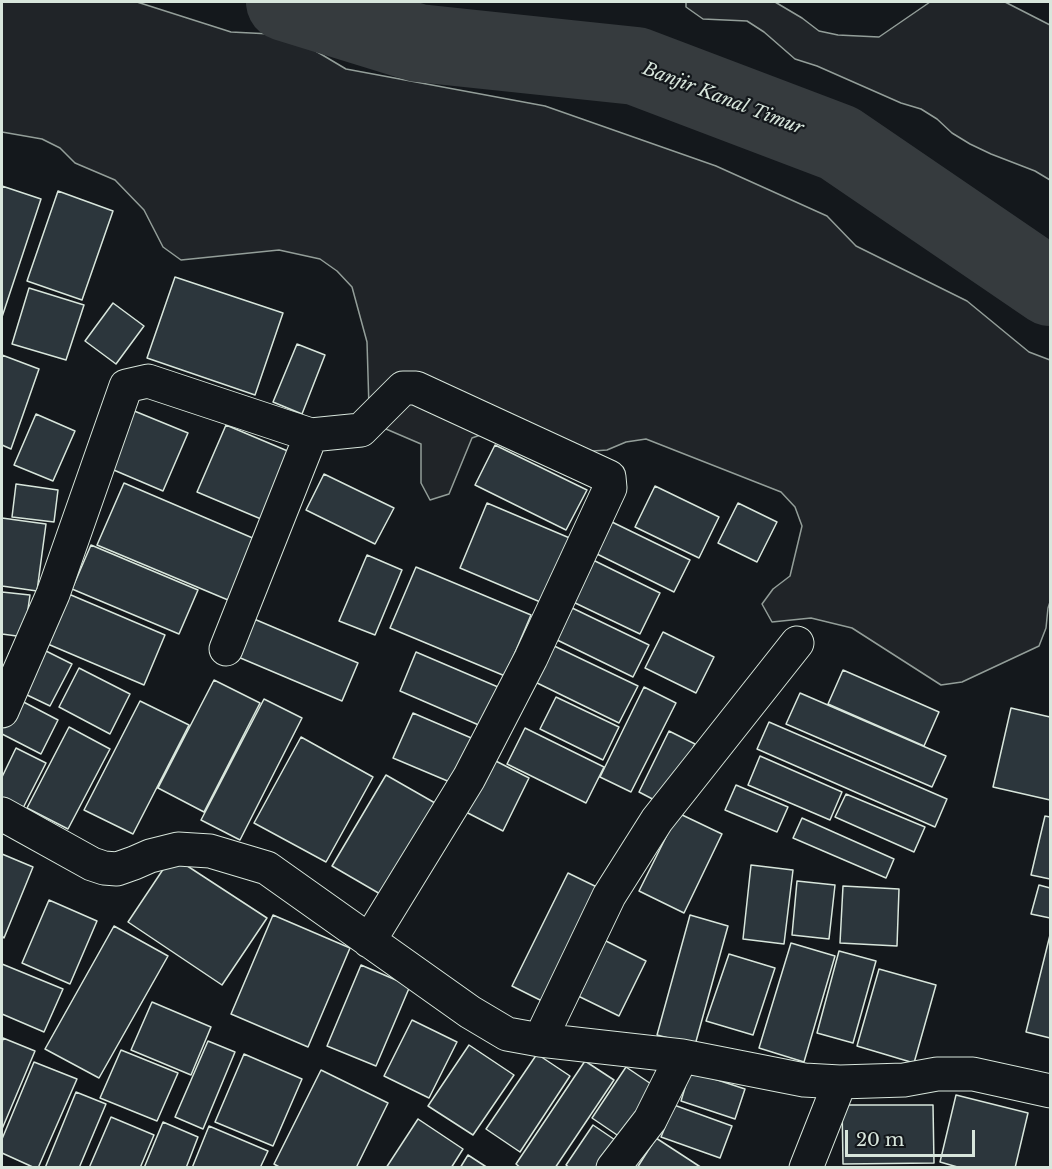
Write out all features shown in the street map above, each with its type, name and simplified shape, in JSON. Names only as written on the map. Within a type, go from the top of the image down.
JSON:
[{"type":"street","points":[[2,711],[53,594],[126,386],[148,381],[311,435],[361,430],[403,388],[416,388],[609,477],[610,488],[531,658],[469,778],[369,941]]},
{"type":"street","points":[[226,649],[311,435]]},
{"type":"street","points":[[540,1040],[609,896],[657,820],[797,643]]},
{"type":"street","points":[[2,814],[92,864],[104,868],[117,869],[150,856],[178,849],[210,850],[267,868],[470,1012],[507,1034],[540,1040],[682,1056],[804,1080],[840,1082],[904,1080],[937,1074],[973,1074],[1050,1091]]},
{"type":"street","points":[[613,1167],[650,1120],[682,1056]]},
{"type":"street","points":[[806,1167],[840,1082]]},
{"type":"shaded area","points":[[2,2],[137,2],[231,32],[271,34],[309,47],[346,69],[545,106],[716,166],[827,216],[856,246],[967,301],[1029,352],[1050,360],[1050,602],[1046,628],[1039,646],[962,682],[941,685],[852,628],[811,618],[772,622],[762,604],[773,589],[790,576],[802,526],[795,507],[781,492],[646,439],[626,442],[607,450],[565,453],[491,431],[472,438],[449,494],[430,500],[421,483],[421,444],[379,426],[369,408],[367,342],[352,287],[337,271],[320,259],[279,250],[181,260],[163,247],[144,210],[115,180],[75,163],[60,148],[42,139],[2,132]]},
{"type":"shaded area","points":[[686,2],[775,2],[819,31],[838,35],[879,37],[930,2],[1005,2],[1050,25],[1050,180],[1035,171],[970,144],[921,109],[795,59],[764,32],[747,21],[703,19],[686,7]]},
{"type":"building","points":[[2,186],[41,199],[2,317]]},
{"type":"building","points":[[58,191],[113,211],[82,300],[27,281]]},
{"type":"building","points":[[175,277],[283,313],[255,395],[147,358]]},
{"type":"building","points":[[29,288],[84,305],[66,360],[12,344]]},
{"type":"building","points":[[113,303],[144,326],[116,364],[85,341]]},
{"type":"building","points":[[297,344],[325,355],[302,414],[273,402]]},
{"type":"building","points":[[2,355],[39,369],[11,449],[2,445]]},
{"type":"building","points":[[127,408],[188,433],[163,491],[102,465]]},
{"type":"building","points":[[36,414],[75,431],[53,481],[14,465]]},
{"type":"building","points":[[226,425],[290,452],[261,519],[197,492]]},
{"type":"building","points":[[495,445],[587,490],[566,530],[475,485]]},
{"type":"building","points":[[324,474],[394,508],[375,544],[306,510]]},
{"type":"building","points":[[124,483],[255,539],[228,600],[97,545]]},
{"type":"building","points":[[16,484],[58,490],[54,522],[12,517]]},
{"type":"building","points":[[655,486],[719,517],[699,558],[635,527]]},
{"type":"building","points":[[487,503],[572,539],[545,604],[460,568]]},
{"type":"building","points":[[738,503],[777,522],[757,562],[718,543]]},
{"type":"building","points":[[2,518],[46,524],[37,591],[2,586]]},
{"type":"building","points":[[612,522],[690,560],[674,592],[597,554]]},
{"type":"building","points":[[91,545],[198,590],[179,634],[72,589]]},
{"type":"building","points":[[367,555],[402,570],[375,635],[339,621]]},
{"type":"building","points":[[591,559],[660,593],[640,634],[571,601]]},
{"type":"building","points":[[416,567],[531,615],[505,676],[390,628]]},
{"type":"building","points":[[2,592],[30,595],[24,637],[2,634]]},
{"type":"building","points":[[64,592],[165,635],[144,685],[43,642]]},
{"type":"building","points":[[566,605],[649,645],[633,677],[551,637]]},
{"type":"building","points":[[247,616],[358,663],[342,701],[231,654]]},
{"type":"building","points":[[663,632],[714,657],[696,693],[645,668]]},
{"type":"building","points":[[548,643],[638,686],[619,723],[531,680]]},
{"type":"building","points":[[46,651],[72,664],[50,706],[25,694]]},
{"type":"building","points":[[416,652],[498,687],[481,726],[400,691]]},
{"type":"building","points":[[79,668],[130,694],[110,734],[59,707]]},
{"type":"building","points":[[843,670],[939,712],[924,746],[828,704]]},
{"type":"building","points":[[214,680],[260,703],[204,812],[158,788]]},
{"type":"building","points":[[644,687],[676,703],[631,792],[600,777]]},
{"type":"building","points":[[800,693],[946,756],[932,787],[786,724]]},
{"type":"building","points":[[14,697],[58,720],[41,754],[2,734],[2,721]]},
{"type":"building","points":[[556,697],[619,727],[603,760],[540,729]]},
{"type":"building","points":[[264,699],[302,718],[240,840],[201,820]]},
{"type":"building","points":[[140,701],[189,725],[133,834],[84,810]]},
{"type":"building","points":[[1011,708],[1050,717],[1050,800],[993,787]]},
{"type":"building","points":[[413,713],[476,740],[457,785],[393,758]]},
{"type":"building","points":[[769,722],[947,799],[935,827],[757,749]]},
{"type":"building","points":[[69,727],[110,749],[68,829],[27,808]]},
{"type":"building","points":[[525,728],[604,767],[586,803],[507,764]]},
{"type":"building","points":[[669,731],[695,744],[664,805],[639,792]]},
{"type":"building","points":[[301,737],[373,777],[326,862],[254,823]]},
{"type":"building","points":[[16,748],[46,763],[21,812],[2,802],[2,777]]},
{"type":"building","points":[[486,756],[529,778],[503,831],[460,809]]},
{"type":"building","points":[[760,756],[842,792],[830,820],[748,785]]},
{"type":"building","points":[[386,775],[442,807],[387,898],[332,866]]},
{"type":"building","points":[[736,785],[788,807],[777,832],[725,810]]},
{"type":"building","points":[[846,794],[925,827],[914,852],[835,817]]},
{"type":"building","points":[[678,813],[722,834],[684,913],[639,891]]},
{"type":"building","points":[[1045,816],[1050,817],[1050,879],[1031,875]]},
{"type":"building","points":[[802,818],[894,859],[886,878],[793,838]]},
{"type":"building","points":[[2,854],[33,867],[4,938],[2,936]]},
{"type":"building","points":[[172,856],[267,918],[222,985],[128,922]]},
{"type":"building","points":[[751,865],[793,870],[784,944],[743,939]]},
{"type":"building","points":[[568,873],[603,890],[546,1003],[512,986]]},
{"type":"building","points":[[797,881],[835,885],[829,939],[792,935]]},
{"type":"building","points":[[1039,885],[1050,888],[1050,918],[1031,914]]},
{"type":"building","points":[[843,886],[899,889],[897,946],[840,943]]},
{"type":"building","points":[[49,900],[97,921],[70,984],[22,963]]},
{"type":"building","points":[[273,915],[350,948],[308,1047],[231,1014]]},
{"type":"building","points":[[690,915],[728,926],[695,1045],[657,1035]]},
{"type":"building","points":[[114,926],[168,956],[99,1078],[45,1049]]},
{"type":"building","points":[[1050,935],[1050,1038],[1026,1032]]},
{"type":"building","points":[[602,939],[646,961],[619,1016],[574,994]]},
{"type":"building","points":[[791,943],[835,956],[804,1062],[759,1048]]},
{"type":"building","points":[[839,951],[876,961],[853,1043],[817,1033]]},
{"type":"building","points":[[729,954],[775,968],[753,1035],[706,1021]]},
{"type":"building","points":[[2,964],[63,989],[44,1032],[2,1014]]},
{"type":"building","points":[[361,965],[410,986],[376,1066],[327,1046]]},
{"type":"building","points":[[879,969],[936,985],[914,1063],[857,1046]]},
{"type":"building","points":[[152,1002],[211,1027],[191,1075],[131,1050]]},
{"type":"building","points":[[412,1020],[457,1042],[429,1098],[384,1076]]},
{"type":"building","points":[[3,1038],[35,1051],[2,1129],[2,1043]]},
{"type":"building","points":[[208,1041],[235,1052],[203,1129],[175,1117]]},
{"type":"building","points":[[469,1045],[514,1075],[473,1135],[428,1106]]},
{"type":"building","points":[[121,1050],[178,1073],[157,1121],[100,1098]]},
{"type":"building","points":[[244,1054],[302,1079],[273,1146],[215,1122]]},
{"type":"building","points":[[537,1054],[570,1076],[520,1152],[486,1129]]},
{"type":"building","points":[[585,1061],[614,1080],[555,1168],[521,1168],[516,1164]]},
{"type":"building","points":[[34,1062],[77,1079],[38,1168],[2,1153],[2,1139]]},
{"type":"building","points":[[626,1067],[660,1090],[626,1141],[592,1118]]},
{"type":"building","points":[[321,1070],[388,1103],[356,1168],[281,1168],[274,1164]]},
{"type":"building","points":[[690,1071],[745,1089],[735,1119],[681,1101]]},
{"type":"building","points":[[76,1092],[106,1104],[79,1168],[45,1168]]},
{"type":"building","points":[[956,1095],[1028,1113],[1015,1168],[961,1168],[940,1162]]},
{"type":"building","points":[[674,1105],[732,1126],[720,1158],[661,1137]]},
{"type":"building","points":[[842,1105],[933,1105],[934,1163],[843,1164]]},
{"type":"building","points":[[111,1117],[154,1135],[140,1168],[89,1168]]},
{"type":"building","points":[[418,1119],[463,1149],[451,1168],[386,1168]]},
{"type":"building","points":[[163,1122],[198,1137],[186,1168],[144,1168]]},
{"type":"building","points":[[593,1125],[621,1144],[605,1168],[570,1168],[566,1165]]},
{"type":"building","points":[[209,1126],[268,1151],[260,1168],[192,1168]]},
{"type":"building","points":[[656,1138],[702,1168],[637,1168]]},
{"type":"building","points":[[468,1155],[488,1168],[460,1168]]},
{"type":"waterway","name":"Banjir Kanal Timur","points":[[285,2],[418,43],[636,66],[839,143],[1050,287]]}]
